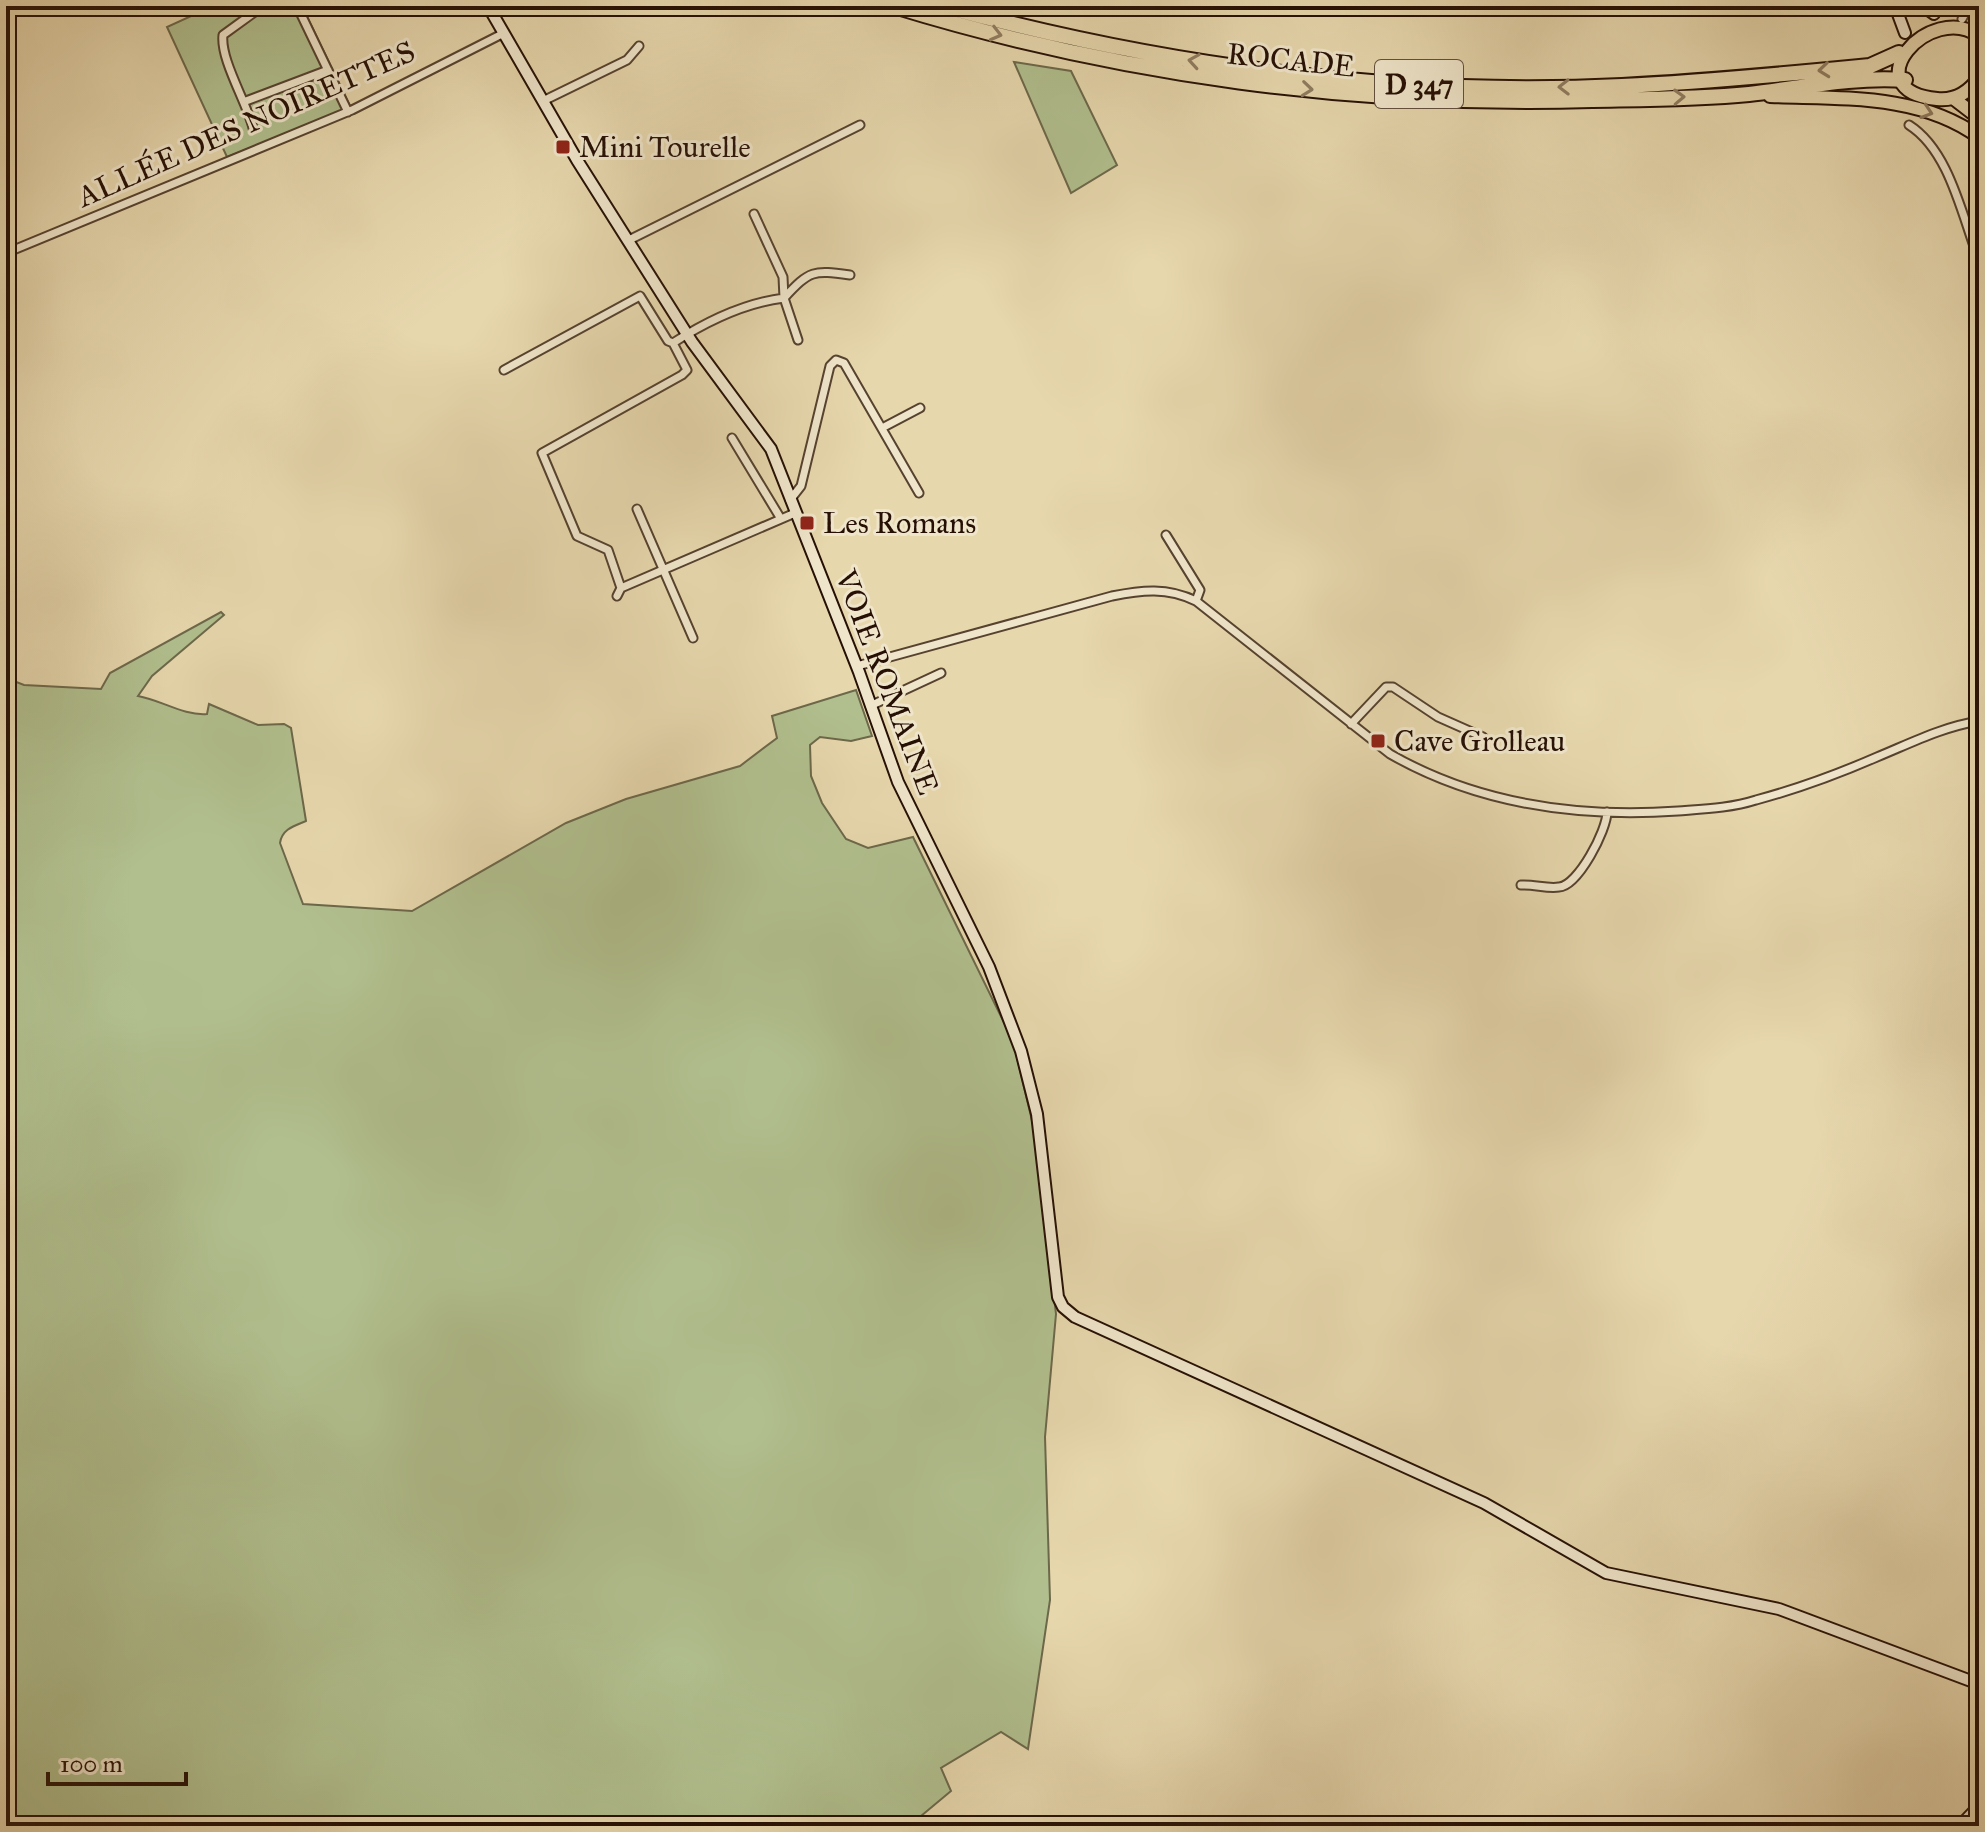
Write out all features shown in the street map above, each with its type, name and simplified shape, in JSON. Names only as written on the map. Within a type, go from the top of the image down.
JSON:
[{"type":"highway","name":"ROCADE","points":[[894,6],[995,34],[1108,59],[1314,90],[1498,101],[1738,95],[1905,80]]},
{"type":"highway","name":"D 347","points":[[943,6],[1077,39],[1213,64],[1349,80],[1453,86],[1623,86],[1870,66],[1899,53]]},
{"type":"main road","points":[[1979,35],[1962,19],[1920,19],[1899,53],[1905,80],[1921,95],[1953,98],[1979,118]]},
{"type":"main road","points":[[1953,98],[1978,84]]},
{"type":"main road","name":"ROCADE","points":[[1738,95],[1894,103],[1953,121],[1979,137]]},
{"type":"street","points":[[253,128],[246,101],[222,46],[223,35],[263,6]]},
{"type":"street","points":[[297,6],[348,112]]},
{"type":"street","name":"VOIE ROMAINE","points":[[488,6],[543,101],[687,332],[771,449],[857,666],[904,797],[989,967],[1021,1051],[1037,1114],[1058,1297],[1066,1311],[1484,1503],[1606,1573],[1632,1581],[1749,1600],[1850,1632],[1917,1663],[1979,1684]]},
{"type":"street","points":[[1895,6],[1920,19]]},
{"type":"street","points":[[1962,19],[1969,6]]},
{"type":"street","name":"ALLÉE DES NOIRETTES","points":[[6,253],[348,112],[504,33]]},
{"type":"street","points":[[543,101],[627,60],[639,46]]},
{"type":"street","points":[[246,101],[328,70]]},
{"type":"street","points":[[629,240],[860,125]]},
{"type":"street","points":[[1909,125],[1924,134],[1936,152],[1979,260]]},
{"type":"street","points":[[754,214],[783,277],[784,298],[798,340]]},
{"type":"street","points":[[673,343],[687,332],[757,301],[784,298],[804,276],[817,271],[850,275]]},
{"type":"street","points":[[504,370],[640,296],[668,341],[673,343],[687,370],[682,375],[542,453],[577,536],[608,550],[621,588]]},
{"type":"street","points":[[790,501],[801,486],[830,366],[836,360],[844,363],[919,493]]},
{"type":"street","points":[[882,428],[920,408]]},
{"type":"street","points":[[732,438],[781,519]]},
{"type":"street","points":[[6,471],[7,506]]},
{"type":"street","points":[[637,509],[693,638]]},
{"type":"street","points":[[617,596],[621,588],[795,513]]},
{"type":"street","points":[[1166,535],[1200,590],[1196,601]]},
{"type":"street","points":[[857,666],[1140,590],[1180,594],[1196,601],[1390,754],[1456,787],[1512,803],[1607,812],[1695,809],[1754,801],[1853,767],[1946,726],[1979,721]]},
{"type":"street","points":[[870,706],[941,673]]},
{"type":"street","points":[[1351,724],[1386,687],[1393,687],[1438,717],[1483,737]]},
{"type":"street","points":[[1521,885],[1559,888],[1573,881],[1605,827],[1607,812]]},
{"type":"street","points":[[1960,1826],[1979,1806]]},
{"type":"green space","points":[[213,6],[302,6],[351,108],[227,157],[167,27]]},
{"type":"green space","points":[[1014,62],[1071,71],[1117,165],[1071,193]]},
{"type":"green space","points":[[221,612],[224,615],[152,676],[138,696],[198,714],[207,714],[209,704],[258,725],[284,724],[291,728],[306,821],[286,831],[280,843],[303,904],[412,911],[566,823],[626,799],[740,766],[777,738],[772,716],[856,690],[872,736],[851,741],[820,737],[810,745],[811,776],[822,803],[846,839],[868,848],[913,837],[1013,1041],[1034,1129],[1056,1314],[1045,1437],[1050,1600],[1028,1749],[1001,1732],[941,1768],[951,1791],[909,1826],[6,1826],[6,678],[24,685],[101,689],[110,673]]},
{"type":"place","name":"Mini Tourelle","points":[[563,147]]},
{"type":"place","name":"Les Romans","points":[[807,523]]},
{"type":"place","name":"Cave Grolleau","points":[[1378,741]]}]
